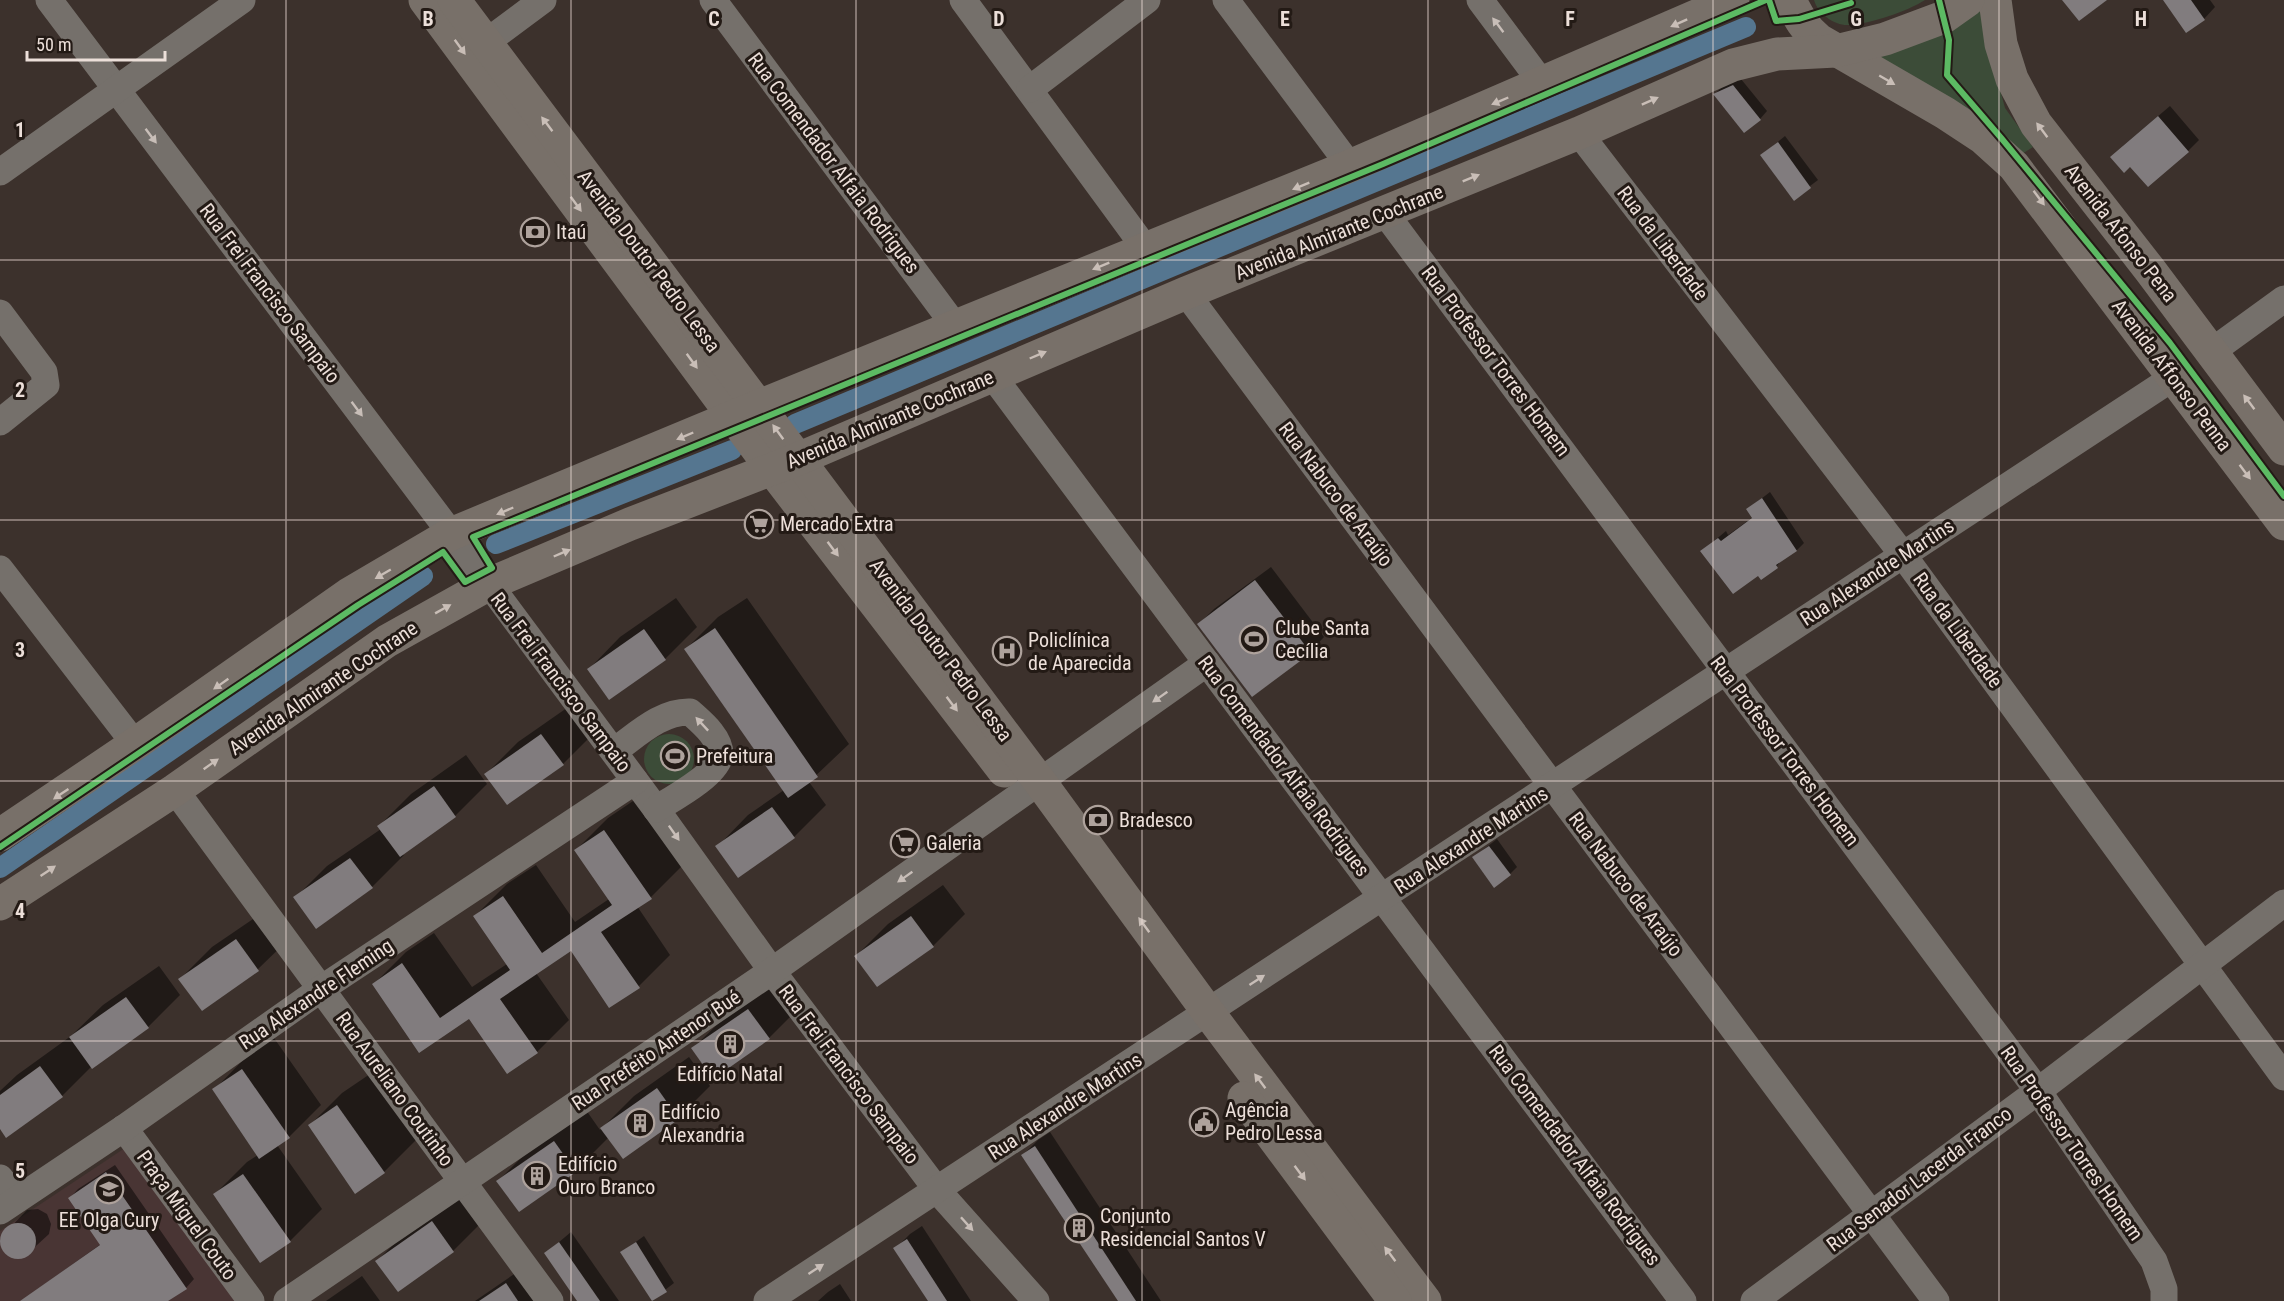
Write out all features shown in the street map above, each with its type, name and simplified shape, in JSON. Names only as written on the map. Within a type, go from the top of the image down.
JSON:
[{"type":"main road","name":"Avenida Doutor Pedro Lessa","points":[[425,0],[746,411]]},
{"type":"main road","name":"Avenida Doutor Pedro Lessa","points":[[454,0],[746,411],[1031,789],[1199,1018],[1395,1301]]},
{"type":"main road","points":[[0,835],[350,594],[453,536],[746,411],[1350,166],[1733,0]]},
{"type":"main road","name":"Avenida Affonso Penna","points":[[1790,0],[1807,31],[1836,51],[1945,113],[1983,138],[2014,166],[2284,524]]},
{"type":"main road","name":"Avenida Almirante Cochrane","points":[[0,904],[175,790],[387,641],[485,579],[785,464],[1186,293],[1579,133],[1733,65],[1777,54],[1836,51],[1885,39],[1944,17],[1968,0]]},
{"type":"main road","name":"Avenida Afonso Pena","points":[[1995,0],[2001,44],[2012,79],[2036,124],[2150,270],[2284,449]]},
{"type":"main road","name":"Avenida Doutor Pedro Lessa","points":[[1199,1018],[1425,1301]]},
{"type":"street","name":"Rua Frei Francisco Sampaio","points":[[49,0],[614,751],[772,971],[937,1190],[1036,1301]]},
{"type":"street","points":[[0,172],[242,0]]},
{"type":"street","points":[[485,43],[543,0]]},
{"type":"street","name":"Rua Comendador Alfaia Rodrigues","points":[[713,0],[955,326]]},
{"type":"street","points":[[963,0],[1145,248]]},
{"type":"street","points":[[1030,89],[1147,0]]},
{"type":"street","points":[[1226,0],[1350,166]]},
{"type":"street","points":[[1480,0],[1542,83]]},
{"type":"street","name":"Rua da Liberdade","points":[[1579,133],[1903,555],[2284,1077]]},
{"type":"street","name":"Rua Professor Torres Homem","points":[[1385,213],[2038,1091],[2154,1261],[2164,1289],[2164,1301]]},
{"type":"street","name":"Rua Nabuco de Araújo","points":[[1186,293],[1936,1301]]},
{"type":"street","points":[[2211,352],[2284,299]]},
{"type":"street","points":[[0,312],[44,372],[46,385],[0,422]]},
{"type":"street","name":"Rua Comendador Alfaia Rodrigues","points":[[992,375],[1683,1301]]},
{"type":"street","name":"Rua Alexandre Martins","points":[[767,1301],[2174,377]]},
{"type":"street","points":[[0,569],[135,744]]},
{"type":"street","name":"Rua Prefeito Antenor Bué","points":[[287,1301],[772,971],[1208,663]]},
{"type":"street","points":[[614,751],[657,721],[676,711],[690,712],[714,738],[720,753],[715,767],[700,780],[656,809]]},
{"type":"street","name":"Rua Alexandre Fleming","points":[[8,1205],[124,1128],[321,989],[635,781]]},
{"type":"street","name":"Rua Aureliano Coutinho","points":[[175,790],[550,1301]]},
{"type":"street","name":"Rua Senador Lacerda Franco","points":[[1754,1301],[2038,1091],[2284,903]]},
{"type":"street","name":"Praça Miguel Couto","points":[[124,1128],[251,1301]]},
{"type":"street","points":[[0,1178],[8,1205]]},
{"type":"shaded area","name":"EE Olga Cury","points":[[125,1148],[237,1301],[0,1301],[0,1231]]},
{"type":"green space","points":[[1814,0],[1925,0],[1888,16],[1844,25],[1828,18],[1819,10]]},
{"type":"green space","points":[[1981,0],[1993,64],[2005,108],[2033,147],[2014,159],[1863,53]]},
{"type":"green space","points":[[674,734],[687,741],[693,749],[693,769],[687,777],[679,783],[664,784],[651,777],[645,769],[644,754],[651,741],[659,735]]},
{"type":"building","points":[[2062,0],[2107,0],[2079,21]]},
{"type":"building","points":[[2163,0],[2191,0],[2205,20],[2186,33]]},
{"type":"building","points":[[1733,85],[1761,120],[1744,133],[1713,94]]},
{"type":"building","points":[[2158,116],[2189,152],[2148,187],[2130,167],[2124,173],[2110,157]]},
{"type":"building","points":[[1778,142],[1811,188],[1794,201],[1760,155]]},
{"type":"building","points":[[1762,498],[1797,551],[1776,565],[1778,568],[1761,580],[1758,576],[1733,594],[1700,551],[1718,538],[1721,541],[1752,518],[1746,509]]},
{"type":"building","name":"Clube Santa Cecília","points":[[1255,580],[1311,653],[1252,697],[1197,624]]},
{"type":"building","points":[[715,628],[818,777],[788,798],[684,649]]},
{"type":"building","points":[[644,629],[666,660],[609,700],[587,669]]},
{"type":"building","points":[[541,734],[564,765],[507,805],[484,774]]},
{"type":"building","points":[[434,786],[456,817],[400,857],[377,826]]},
{"type":"building","points":[[772,807],[795,838],[738,878],[715,846]]},
{"type":"building","points":[[604,830],[652,899],[601,932],[640,988],[609,1008],[571,951],[500,999],[538,1053],[507,1074],[469,1019],[419,1053],[372,984],[402,963],[440,1018],[510,970],[473,916],[503,896],[542,953],[612,905],[574,850]]},
{"type":"building","points":[[1489,846],[1511,875],[1494,888],[1472,857]]},
{"type":"building","points":[[350,858],[373,888],[316,929],[293,897]]},
{"type":"building","points":[[911,916],[934,947],[877,987],[854,956]]},
{"type":"building","points":[[236,939],[259,971],[202,1011],[178,979]]},
{"type":"building","points":[[126,997],[149,1028],[92,1069],[69,1037]]},
{"type":"building","name":"Edifício Natal","points":[[748,1009],[770,1039],[713,1079],[691,1048]]},
{"type":"building","points":[[40,1066],[63,1097],[6,1138],[0,1129],[0,1095]]},
{"type":"building","points":[[242,1069],[290,1138],[259,1159],[212,1089]]},
{"type":"building","name":"Edifício Alexandria","points":[[657,1088],[679,1119],[623,1159],[600,1128]]},
{"type":"building","points":[[337,1105],[385,1173],[355,1194],[308,1125]]},
{"type":"building","name":"Edifício Ouro Branco","points":[[554,1141],[576,1172],[519,1212],[496,1181]]},
{"type":"building","name":"Conjunto Residencial Santos V","points":[[1035,1146],[1136,1301],[1118,1301],[1021,1155]]},
{"type":"building","points":[[106,1172],[187,1289],[168,1301],[20,1301],[100,1245],[68,1198]]},
{"type":"building","points":[[243,1174],[291,1242],[260,1263],[213,1194]]},
{"type":"building","points":[[432,1221],[454,1252],[398,1292],[375,1261]]},
{"type":"building","points":[[18,1223],[31,1228],[36,1241],[31,1254],[18,1259],[5,1254],[0,1241],[5,1228]]},
{"type":"building","points":[[907,1239],[947,1301],[928,1301],[893,1248]]},
{"type":"building","points":[[559,1242],[600,1301],[577,1301],[544,1253]]},
{"type":"building","points":[[636,1242],[667,1292],[652,1301],[620,1252]]},
{"type":"building","points":[[506,1283],[518,1301],[479,1301]]},
{"type":"waterway","points":[[795,424],[1746,27]]},
{"type":"waterway","points":[[496,544],[732,450]]},
{"type":"waterway","points":[[0,868],[423,576]]},
{"type":"cycle path","points":[[0,847],[358,605],[443,552],[465,582],[492,568],[473,537],[1383,164],[1766,0]]},
{"type":"cycle path","points":[[1769,0],[1776,21],[1799,19],[1851,3]]},
{"type":"cycle path","points":[[1939,0],[1949,40],[1947,75],[2170,343],[2284,496]]},
{"type":"place","name":"Itaú","points":[[535,232]]},
{"type":"place","name":"Mercado Extra","points":[[759,524]]},
{"type":"place","name":"Clube Santa Cecília","points":[[1254,639]]},
{"type":"place","name":"Policlínica de Aparecida","points":[[1007,651]]},
{"type":"place","name":"Prefeitura","points":[[675,756]]},
{"type":"place","name":"Bradesco","points":[[1098,820]]},
{"type":"place","name":"Galeria","points":[[905,843]]},
{"type":"place","name":"Edifício Natal","points":[[730,1044]]},
{"type":"place","name":"Agência Pedro Lessa","points":[[1204,1122]]},
{"type":"place","name":"Edifício Alexandria","points":[[640,1123]]},
{"type":"place","name":"Edifício Ouro Branco","points":[[537,1176]]},
{"type":"place","name":"EE Olga Cury","points":[[109,1189]]},
{"type":"place","name":"Conjunto Residencial Santos V","points":[[1079,1228]]}]
